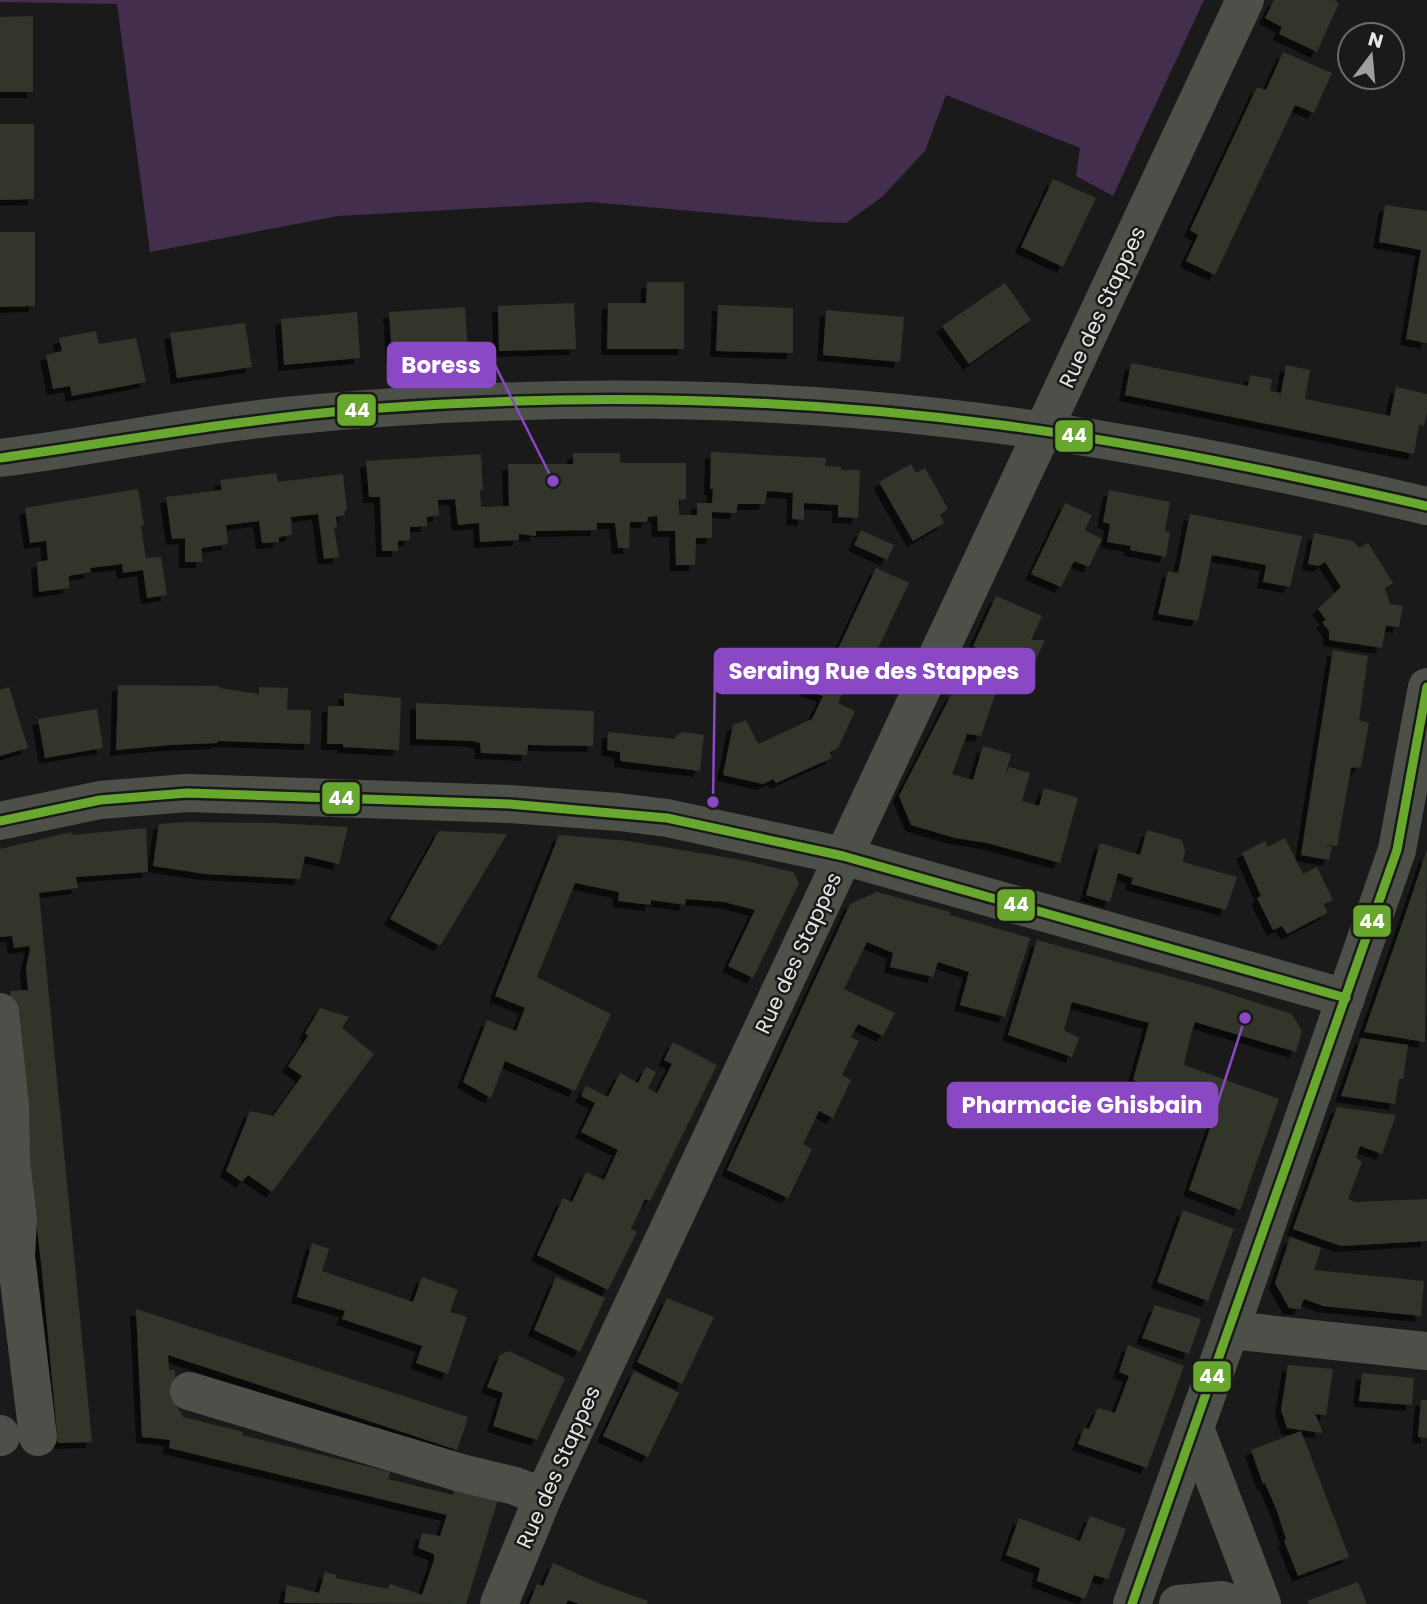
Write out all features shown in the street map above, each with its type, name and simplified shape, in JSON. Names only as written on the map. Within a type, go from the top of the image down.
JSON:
[{"type":"street","name":"Rue des Stappes","points":[[499,1604],[542,1497],[1245,0]]},
{"type":"street","points":[[0,458],[202,426],[285,416],[544,401],[719,401],[935,417],[1044,430],[1278,472],[1427,506]]},
{"type":"street","points":[[1132,1604],[1397,850],[1427,687]]},
{"type":"street","points":[[0,821],[100,800],[187,793],[509,804],[667,818],[843,856],[1346,998]]},
{"type":"street","points":[[0,1012],[18,1219],[13,1436]]},
{"type":"street","points":[[1230,1330],[1427,1351]]},
{"type":"street","points":[[189,1391],[461,1473],[515,1486],[542,1497]]},
{"type":"street","points":[[1195,1428],[1262,1604]]},
{"type":"street","points":[[1178,1604],[1222,1600],[1237,1604]]},
{"type":"shaded area","points":[[0,0],[1204,0],[1113,196],[1076,176],[1080,148],[946,95],[925,151],[882,197],[846,223],[591,202],[338,216],[150,252],[117,4]]},
{"type":"building","points":[[1274,0],[1334,0],[1339,3],[1317,52],[1279,34],[1282,27],[1265,18]]},
{"type":"building","points":[[33,16],[33,92],[0,92],[0,17]]},
{"type":"building","points":[[1283,52],[1332,73],[1314,113],[1295,105],[1215,275],[1186,261],[1198,235],[1190,230],[1257,87],[1266,90]]},
{"type":"building","points":[[0,124],[34,124],[34,199],[0,200]]},
{"type":"building","points":[[1053,179],[1096,198],[1063,267],[1021,247]]},
{"type":"building","points":[[1385,205],[1427,211],[1427,343],[1406,339],[1421,250],[1379,242]]},
{"type":"building","points":[[0,232],[35,232],[35,306],[0,307]]},
{"type":"building","points":[[647,282],[684,282],[684,349],[607,349],[608,303],[646,303]]},
{"type":"building","points":[[1005,283],[1031,320],[969,364],[942,326]]},
{"type":"building","points":[[574,303],[576,349],[499,351],[498,306]]},
{"type":"building","points":[[718,305],[793,308],[793,353],[716,351]]},
{"type":"building","points":[[465,307],[468,352],[392,356],[389,312]]},
{"type":"building","points":[[826,310],[904,317],[900,362],[823,355]]},
{"type":"building","points":[[357,312],[360,358],[284,365],[281,319]]},
{"type":"building","points":[[245,323],[252,367],[177,378],[170,333]]},
{"type":"building","points":[[96,331],[99,344],[136,338],[146,382],[72,396],[70,386],[53,389],[46,355],[62,351],[59,338]]},
{"type":"building","points":[[1131,363],[1248,386],[1250,375],[1272,379],[1270,391],[1281,393],[1286,365],[1310,370],[1305,399],[1390,416],[1396,387],[1427,394],[1427,412],[1424,426],[1419,425],[1414,454],[1125,395]]},
{"type":"building","points":[[711,452],[826,458],[825,466],[841,467],[841,470],[860,470],[858,518],[838,517],[838,505],[804,503],[804,520],[792,519],[793,493],[767,491],[765,504],[738,504],[736,513],[712,512],[712,538],[696,538],[695,565],[676,565],[675,531],[658,531],[657,516],[648,517],[647,522],[630,522],[629,548],[618,548],[615,523],[597,523],[597,530],[536,531],[536,536],[519,534],[519,540],[480,542],[479,523],[458,525],[455,499],[438,500],[439,515],[427,517],[427,526],[410,527],[410,540],[398,541],[398,551],[382,551],[380,497],[369,497],[366,461],[481,454],[481,507],[509,506],[508,464],[573,464],[573,453],[620,453],[620,463],[686,463],[686,499],[679,500],[679,515],[697,515],[697,503],[712,503]]},
{"type":"building","points":[[911,464],[916,473],[925,468],[948,509],[940,515],[944,523],[913,541],[879,482]]},
{"type":"building","points":[[276,473],[278,482],[343,474],[347,511],[344,511],[345,515],[336,517],[337,527],[334,528],[339,557],[324,559],[318,514],[291,517],[292,535],[279,537],[279,542],[262,543],[259,521],[226,525],[228,544],[202,548],[202,562],[185,562],[185,538],[172,539],[166,497],[222,490],[220,480]]},
{"type":"building","points":[[138,489],[146,558],[161,557],[167,595],[147,598],[143,570],[123,573],[122,564],[90,568],[91,572],[69,576],[69,588],[39,592],[37,562],[48,560],[46,541],[30,543],[25,508]]},
{"type":"building","points":[[1109,490],[1170,502],[1165,531],[1170,532],[1166,557],[1107,542],[1110,524],[1103,522]]},
{"type":"building","points":[[1065,503],[1092,515],[1085,530],[1102,539],[1089,567],[1074,561],[1061,587],[1031,574]]},
{"type":"building","points":[[1190,514],[1302,536],[1290,587],[1263,582],[1266,565],[1212,555],[1198,621],[1158,614],[1168,571],[1178,573]]},
{"type":"building","points":[[861,530],[894,545],[887,560],[854,545]]},
{"type":"building","points":[[1314,533],[1353,541],[1359,548],[1368,543],[1393,583],[1385,588],[1390,604],[1403,606],[1399,627],[1386,626],[1382,648],[1329,640],[1329,631],[1322,622],[1326,620],[1318,609],[1341,587],[1325,562],[1319,566],[1308,564]]},
{"type":"building","points":[[876,568],[909,583],[860,686],[848,681],[838,703],[855,711],[838,748],[830,752],[832,758],[776,783],[773,779],[763,784],[723,775],[733,725],[746,720],[758,744],[812,719],[823,696],[806,690],[813,676],[823,681]]},
{"type":"building","points":[[996,596],[1042,616],[1031,640],[1045,640],[1032,668],[1018,668],[973,646]]},
{"type":"building","points":[[1333,650],[1368,656],[1359,720],[1369,723],[1361,767],[1351,768],[1337,846],[1324,845],[1332,847],[1329,860],[1301,855]]},
{"type":"building","points":[[118,685],[219,686],[259,694],[259,687],[288,688],[287,710],[311,710],[310,744],[218,741],[116,750]]},
{"type":"building","points":[[9,687],[28,748],[0,756],[0,690]]},
{"type":"building","points":[[996,692],[981,736],[967,734],[952,774],[973,780],[983,746],[1011,754],[1005,777],[1009,767],[1030,773],[1022,801],[1039,806],[1044,788],[1078,798],[1060,863],[911,825],[899,796],[952,693]]},
{"type":"building","points":[[344,693],[401,698],[399,750],[327,744],[328,706],[344,706]]},
{"type":"building","points":[[416,703],[594,711],[593,746],[528,745],[527,755],[481,753],[480,743],[473,741],[416,739]]},
{"type":"building","points":[[97,709],[103,748],[45,758],[38,719]]},
{"type":"building","points":[[608,732],[675,739],[683,732],[704,735],[700,771],[620,761],[620,752],[607,750]]},
{"type":"building","points":[[186,822],[348,827],[339,864],[305,856],[300,879],[205,874],[153,866],[159,824]]},
{"type":"building","points":[[146,828],[148,872],[76,877],[78,888],[39,893],[92,1442],[58,1443],[42,1272],[23,1104],[20,1104],[10,991],[28,990],[26,968],[30,949],[29,946],[14,948],[12,936],[0,937],[0,849],[71,832],[72,835]]},
{"type":"building","points":[[1147,830],[1182,840],[1185,850],[1183,862],[1237,877],[1226,910],[1131,884],[1133,878],[1118,873],[1110,902],[1086,895],[1100,843],[1140,855]]},
{"type":"building","points":[[439,831],[507,834],[440,946],[390,919]]},
{"type":"building","points":[[559,835],[628,841],[742,860],[793,872],[799,883],[753,978],[728,966],[755,910],[724,902],[686,899],[685,905],[651,900],[651,905],[618,901],[619,892],[575,883],[537,977],[611,1014],[575,1091],[505,1061],[491,1098],[463,1082],[487,1020],[516,1031],[525,1008],[495,996]]},
{"type":"building","points":[[1285,838],[1303,874],[1317,867],[1333,900],[1324,904],[1327,913],[1287,934],[1282,926],[1273,930],[1257,898],[1261,896],[1242,853],[1265,841],[1268,847]]},
{"type":"building","points":[[1427,850],[1425,1042],[1364,1032],[1403,921]]},
{"type":"building","points":[[877,892],[1030,938],[1005,1017],[960,1005],[969,972],[938,962],[933,977],[890,967],[893,953],[867,942],[844,989],[895,1013],[883,1036],[858,1024],[851,1037],[859,1041],[842,1075],[851,1080],[833,1118],[819,1111],[803,1144],[812,1149],[788,1198],[727,1170],[850,904]]},
{"type":"building","points":[[1037,940],[1205,986],[1292,1014],[1302,1031],[1296,1052],[1195,1022],[1191,1034],[1184,1065],[1279,1099],[1240,1210],[1189,1190],[1217,1108],[1133,1080],[1149,1023],[1072,1002],[1064,1030],[1079,1038],[1072,1057],[1008,1035]]},
{"type":"building","points":[[320,1008],[349,1017],[342,1028],[374,1054],[272,1192],[248,1175],[242,1182],[226,1171],[250,1111],[273,1116],[302,1076],[288,1066],[308,1036],[305,1033]]},
{"type":"building","points":[[1361,1038],[1408,1045],[1403,1079],[1399,1079],[1395,1104],[1341,1096]]},
{"type":"building","points":[[673,1042],[717,1065],[650,1201],[645,1199],[631,1229],[637,1232],[608,1290],[537,1255],[563,1198],[572,1202],[586,1172],[604,1180],[618,1150],[581,1132],[595,1103],[581,1096],[586,1086],[608,1097],[620,1073],[638,1083],[646,1067],[656,1072],[648,1088],[657,1093],[672,1064],[664,1060]]},
{"type":"building","points":[[1337,1107],[1396,1115],[1382,1154],[1360,1146],[1356,1158],[1362,1162],[1348,1199],[1356,1202],[1427,1199],[1427,1241],[1341,1246],[1293,1229]]},
{"type":"building","points":[[1183,1210],[1234,1229],[1208,1301],[1157,1282]]},
{"type":"building","points":[[1290,1237],[1321,1248],[1314,1270],[1424,1281],[1421,1316],[1323,1306],[1304,1299],[1300,1309],[1289,1308],[1275,1283]]},
{"type":"building","points":[[312,1243],[329,1249],[322,1271],[413,1302],[422,1277],[458,1290],[450,1312],[467,1317],[448,1374],[416,1363],[422,1346],[342,1319],[345,1311],[297,1297]]},
{"type":"building","points":[[556,1277],[605,1298],[580,1352],[534,1330]]},
{"type":"building","points":[[667,1298],[714,1317],[682,1384],[637,1362]]},
{"type":"building","points":[[1155,1305],[1201,1319],[1189,1354],[1142,1338]]},
{"type":"building","points":[[136,1309],[468,1417],[457,1450],[168,1355],[169,1370],[175,1370],[175,1402],[183,1417],[243,1432],[242,1435],[390,1472],[388,1479],[453,1495],[455,1487],[498,1499],[466,1604],[284,1603],[287,1585],[319,1593],[325,1572],[336,1575],[336,1578],[388,1589],[390,1584],[422,1595],[434,1554],[418,1548],[422,1533],[440,1536],[447,1515],[169,1448],[170,1440],[142,1437]]},
{"type":"building","points":[[1128,1345],[1184,1366],[1147,1468],[1078,1444],[1084,1428],[1089,1429],[1098,1408],[1115,1413],[1129,1376],[1119,1372]]},
{"type":"building","points":[[509,1351],[565,1378],[537,1440],[493,1426],[503,1393],[487,1387],[500,1355]]},
{"type":"building","points":[[1288,1365],[1333,1369],[1326,1415],[1315,1414],[1323,1433],[1287,1428],[1281,1410]]},
{"type":"building","points":[[634,1371],[679,1393],[648,1457],[603,1436]]},
{"type":"building","points":[[1362,1373],[1414,1378],[1412,1405],[1359,1401]]},
{"type":"building","points":[[1421,1400],[1427,1400],[1427,1438],[1418,1437]]},
{"type":"building","points":[[1301,1431],[1349,1557],[1298,1576],[1284,1541],[1286,1539],[1277,1511],[1265,1483],[1263,1484],[1251,1450]]},
{"type":"building","points":[[1090,1516],[1126,1529],[1108,1579],[1094,1575],[1085,1599],[1037,1581],[1040,1568],[1006,1555],[1019,1518],[1080,1541]]},
{"type":"building","points":[[553,1563],[648,1601],[647,1604],[579,1604],[568,1600],[566,1604],[529,1604],[537,1584],[543,1586]]},
{"type":"building","points":[[1358,1582],[1367,1604],[1309,1604],[1307,1601]]},
{"type":"transit line","name":"44","points":[[0,458],[228,424],[366,409],[525,401],[684,400],[843,408],[1001,425],[1215,461],[1427,506]]},
{"type":"transit line","name":"44","points":[[1132,1604],[1397,850],[1427,687]]},
{"type":"transit line","name":"44","points":[[0,821],[100,800],[187,793],[509,804],[667,818],[843,856],[1346,998]]},
{"type":"place","name":"Boress","points":[[553,481]]},
{"type":"place","name":"Seraing Rue des Stappes","points":[[713,802]]},
{"type":"place","name":"Pharmacie Ghisbain","points":[[1245,1018]]}]
